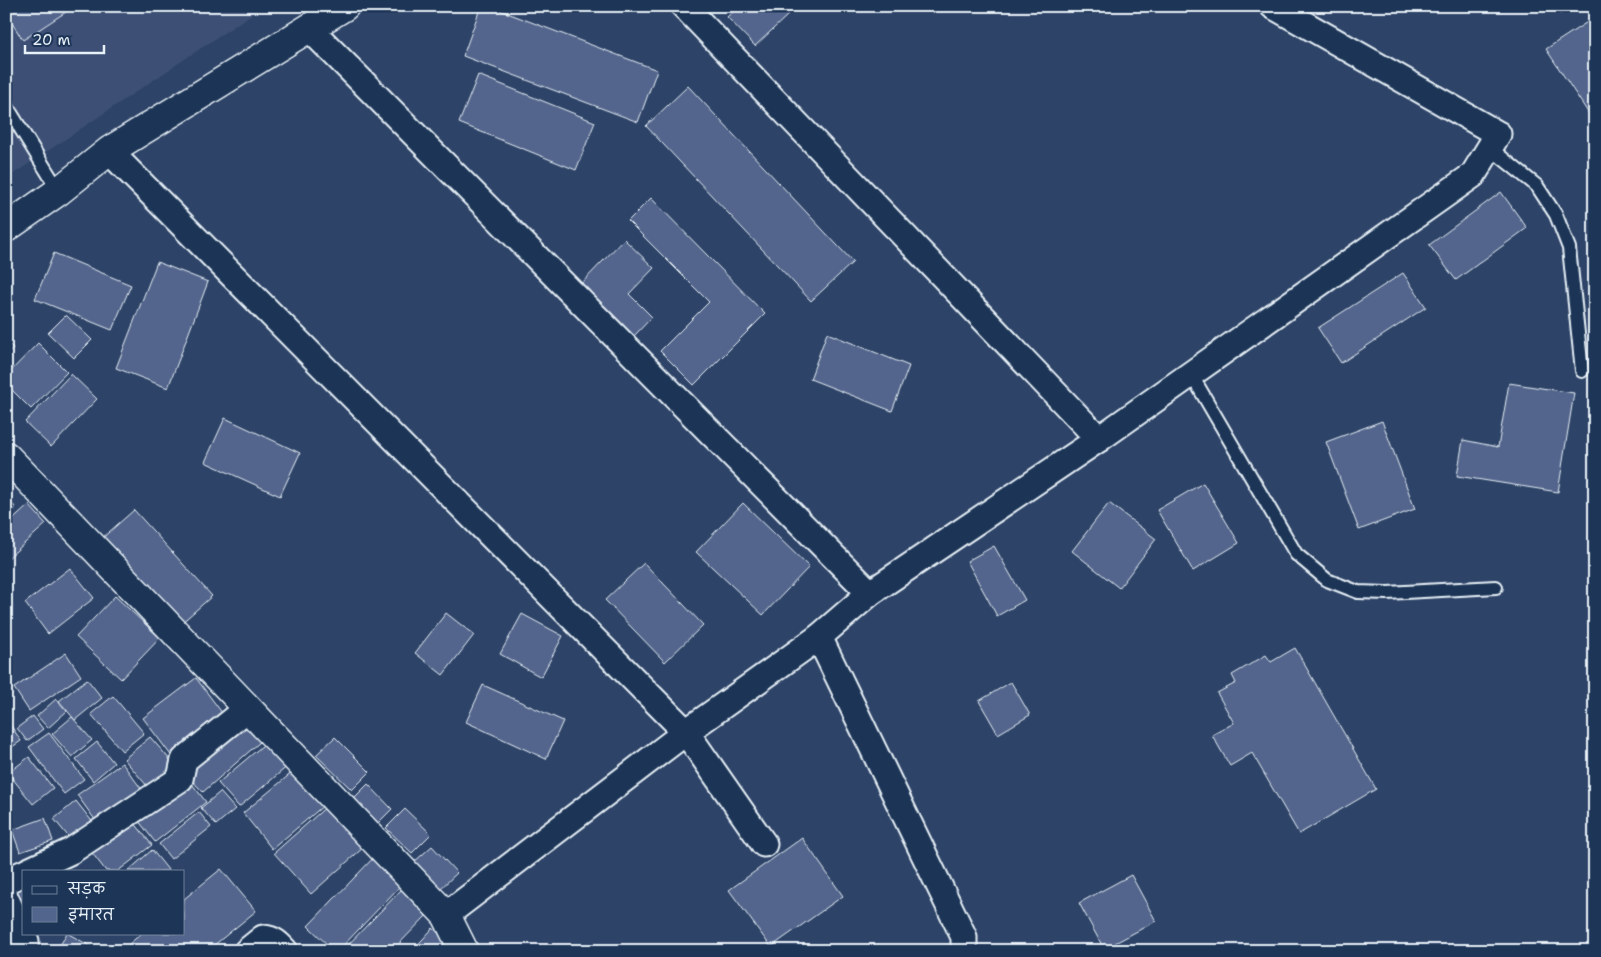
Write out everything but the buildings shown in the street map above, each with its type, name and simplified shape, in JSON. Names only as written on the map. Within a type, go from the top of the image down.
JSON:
[{"type":"street","points":[[6,228],[59,192],[109,151],[345,6]]},
{"type":"street","points":[[684,6],[1099,439]]},
{"type":"street","points":[[446,915],[686,732],[819,637],[870,593],[1099,439],[1473,175],[1498,134],[1273,6]]},
{"type":"street","points":[[309,28],[870,593]]},
{"type":"street","points":[[109,151],[686,732],[764,844]]},
{"type":"street","points":[[9,464],[332,795],[446,915],[464,951]]},
{"type":"street","points":[[819,637],[964,937],[964,951]]},
{"type":"street","points":[[30,870],[71,851],[180,779],[184,760],[246,708]]},
{"type":"street","points":[[6,881],[22,874]]},
{"type":"street","points":[[6,899],[22,933]]},
{"type":"street","points":[[23,934],[26,941],[23,951]]},
{"type":"street","points":[[248,951],[263,938],[270,938],[277,942],[285,951]]},
{"type":"lane","points":[[6,105],[59,192]]},
{"type":"lane","points":[[1490,148],[1537,186],[1556,215],[1569,248],[1582,371]]},
{"type":"lane","points":[[1191,374],[1296,554],[1326,580],[1358,592],[1387,593],[1496,587]]},
{"type":"shaded area","points":[[6,6],[264,6],[6,179]]}]
